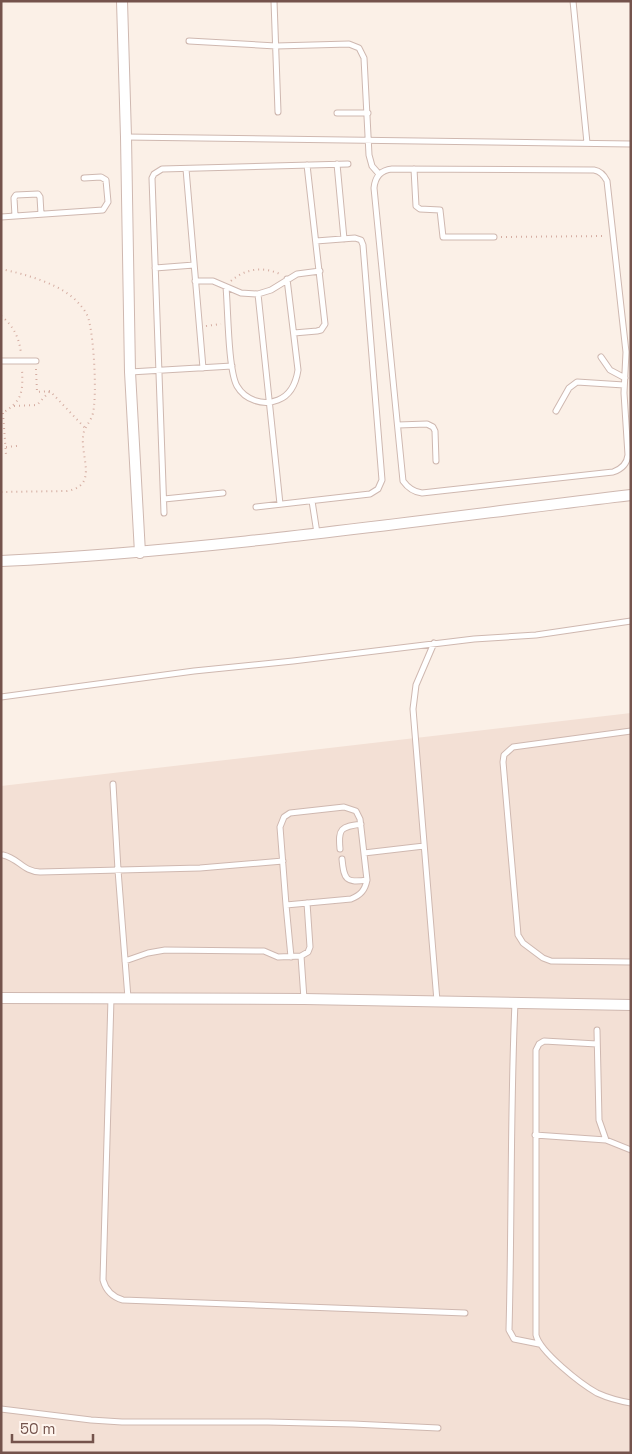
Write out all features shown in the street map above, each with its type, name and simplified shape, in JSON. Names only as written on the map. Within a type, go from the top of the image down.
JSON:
[{"type":"street","points":[[122,1],[130,372],[140,553]]},
{"type":"street","points":[[1,561],[140,553],[631,495]]},
{"type":"street","points":[[1,998],[304,998],[631,1005]]},
{"type":"lane","points":[[274,1],[278,112]]},
{"type":"lane","points":[[573,1],[587,143]]},
{"type":"lane","points":[[189,41],[276,46],[349,44],[359,48],[364,58],[370,161],[379,174]]},
{"type":"lane","points":[[336,114],[368,113]]},
{"type":"lane","points":[[126,137],[630,144],[631,149]]},
{"type":"lane","points":[[337,164],[344,239]]},
{"type":"lane","points":[[164,514],[152,178],[154,174],[162,170],[348,164]]},
{"type":"lane","points":[[294,333],[321,330],[325,324],[307,165]]},
{"type":"lane","points":[[186,169],[203,368]]},
{"type":"lane","points":[[392,169],[598,171],[605,177],[607,181],[626,352],[624,385],[628,413],[628,458],[625,465],[617,471],[422,493],[414,491],[404,481],[374,188],[379,174],[392,169]]},
{"type":"lane","points":[[414,169],[416,206],[420,209],[440,210],[442,212],[443,237],[494,237]]},
{"type":"lane","points":[[1,216],[100,210],[105,208],[108,202],[106,180],[102,177],[84,178]]},
{"type":"lane","points":[[15,216],[14,198],[16,195],[38,194],[40,197],[41,214]]},
{"type":"lane","points":[[256,507],[370,494],[378,489],[382,480],[363,245],[358,238],[316,241]]},
{"type":"lane","points":[[155,268],[194,265]]},
{"type":"lane","points":[[196,281],[213,281],[241,293],[258,294],[272,290],[287,279],[298,274],[320,271]]},
{"type":"lane","points":[[226,287],[232,366],[237,386],[251,399],[269,402],[278,400],[286,395],[293,388],[297,379],[298,363],[287,279]]},
{"type":"lane","points":[[258,294],[280,504]]},
{"type":"lane","points":[[602,357],[610,370],[625,378]]},
{"type":"lane","points":[[1,361],[36,361]]},
{"type":"lane","points":[[130,372],[232,366]]},
{"type":"lane","points":[[556,411],[569,388],[577,382],[624,385]]},
{"type":"lane","points":[[398,425],[427,424],[433,426],[435,431],[436,461]]},
{"type":"lane","points":[[164,499],[223,493]]},
{"type":"lane","points":[[312,501],[317,533]]},
{"type":"lane","points":[[1,697],[194,671],[483,638],[536,635],[631,621]]},
{"type":"lane","points":[[434,644],[416,685],[413,709],[437,1002]]},
{"type":"lane","points":[[631,731],[513,747],[504,754],[502,762],[520,941],[543,958],[555,962],[631,962]]},
{"type":"lane","points":[[113,784],[128,998]]},
{"type":"lane","points":[[286,905],[356,897],[365,888],[367,880],[361,824],[359,815],[348,807],[290,813],[284,817],[280,824],[283,860],[286,905],[290,956]]},
{"type":"lane","points":[[340,849],[339,836],[341,830],[346,826],[361,824]]},
{"type":"lane","points":[[364,852],[424,846]]},
{"type":"lane","points":[[3,855],[13,858],[25,868],[35,872],[200,868],[283,860]]},
{"type":"lane","points":[[342,859],[343,873],[348,879],[355,882],[367,880]]},
{"type":"lane","points":[[125,961],[148,953],[174,949],[264,951],[278,957],[301,956],[308,952],[310,947],[307,903]]},
{"type":"lane","points":[[301,956],[304,998]]},
{"type":"lane","points":[[111,998],[103,1280],[107,1291],[123,1300],[465,1313]]},
{"type":"lane","points":[[515,1003],[509,1330],[514,1339],[539,1344]]},
{"type":"lane","points":[[597,1030],[599,1120],[606,1140]]},
{"type":"lane","points":[[597,1044],[544,1042],[539,1044],[536,1050],[536,1330],[539,1344],[548,1354],[588,1387],[607,1397],[631,1403]]},
{"type":"lane","points":[[536,1135],[606,1140],[631,1150]]},
{"type":"lane","points":[[1,1409],[122,1422],[315,1423],[438,1428]]},
{"type":"path","points":[[494,237],[613,236]]},
{"type":"path","points":[[1,269],[25,275],[62,290],[75,298],[86,312],[89,320],[95,382],[94,412],[85,428],[82,439],[86,475],[80,486],[67,491],[1,492]]},
{"type":"path","points":[[232,280],[255,269],[280,274]]},
{"type":"path","points":[[200,327],[228,324]]},
{"type":"path","points":[[36,361],[37,392],[50,392],[85,428]]},
{"type":"path","points":[[14,406],[37,405],[50,392]]},
{"type":"path","points":[[3,413],[6,455]]},
{"type":"path","points":[[6,447],[17,446]]},
{"type":"shaded area","points":[[631,713],[631,1453],[1,1453],[1,786]]}]
